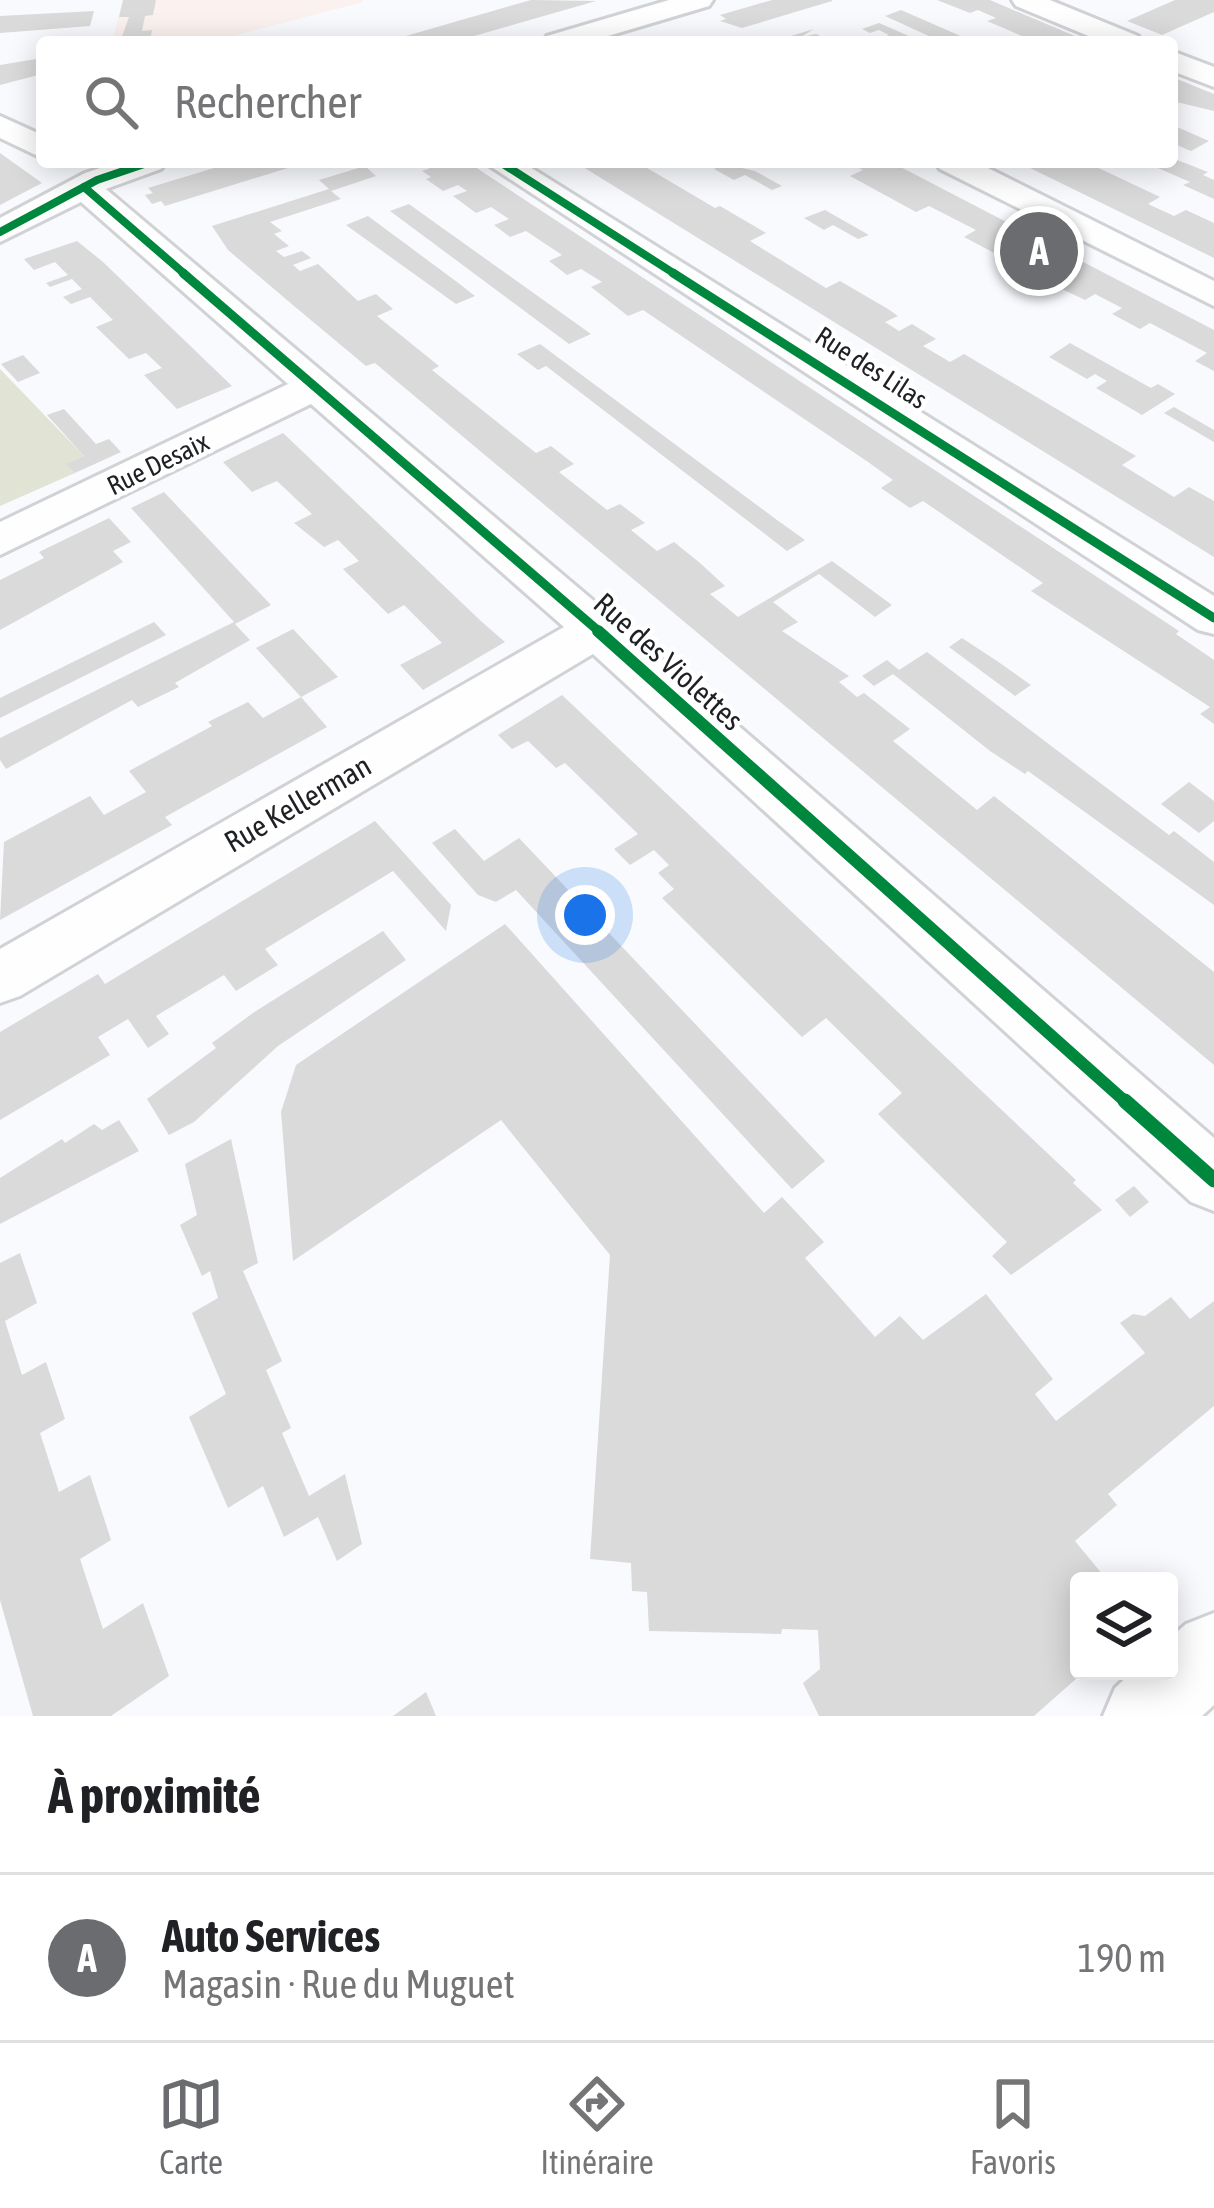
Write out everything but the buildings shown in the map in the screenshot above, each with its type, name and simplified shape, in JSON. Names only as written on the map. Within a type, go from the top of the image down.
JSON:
[{"type":"street","points":[[577,36],[699,0]]},
{"type":"street","points":[[1026,0],[1113,36]]},
{"type":"street","points":[[656,13],[698,34]]},
{"type":"street","points":[[0,124],[36,145]]},
{"type":"street","points":[[0,232],[82,176],[121,168]]},
{"type":"street","name":"Rue des Lilas","points":[[509,168],[1214,618]]},
{"type":"street","points":[[963,168],[1214,295]]},
{"type":"street","name":"Rue des Violettes","points":[[82,176],[1214,1180]]},
{"type":"street","name":"Rue Desaix","points":[[0,540],[316,386]]},
{"type":"street","name":"Rue Kellerman","points":[[0,978],[597,630]]},
{"type":"street","points":[[1144,1716],[1214,1652]]},
{"type":"shaded area","points":[[123,0],[363,0],[233,36],[114,36]]},
{"type":"shaded area","points":[[0,369],[84,456],[67,464],[75,473],[0,506]]},
{"type":"cycle path","points":[[0,232],[97,180],[132,168]]},
{"type":"cycle path","points":[[509,168],[1214,618]]},
{"type":"cycle path","points":[[84,187],[597,630],[1214,1180]]},
{"type":"place","name":"Auto Services","points":[[1039,251]]}]
